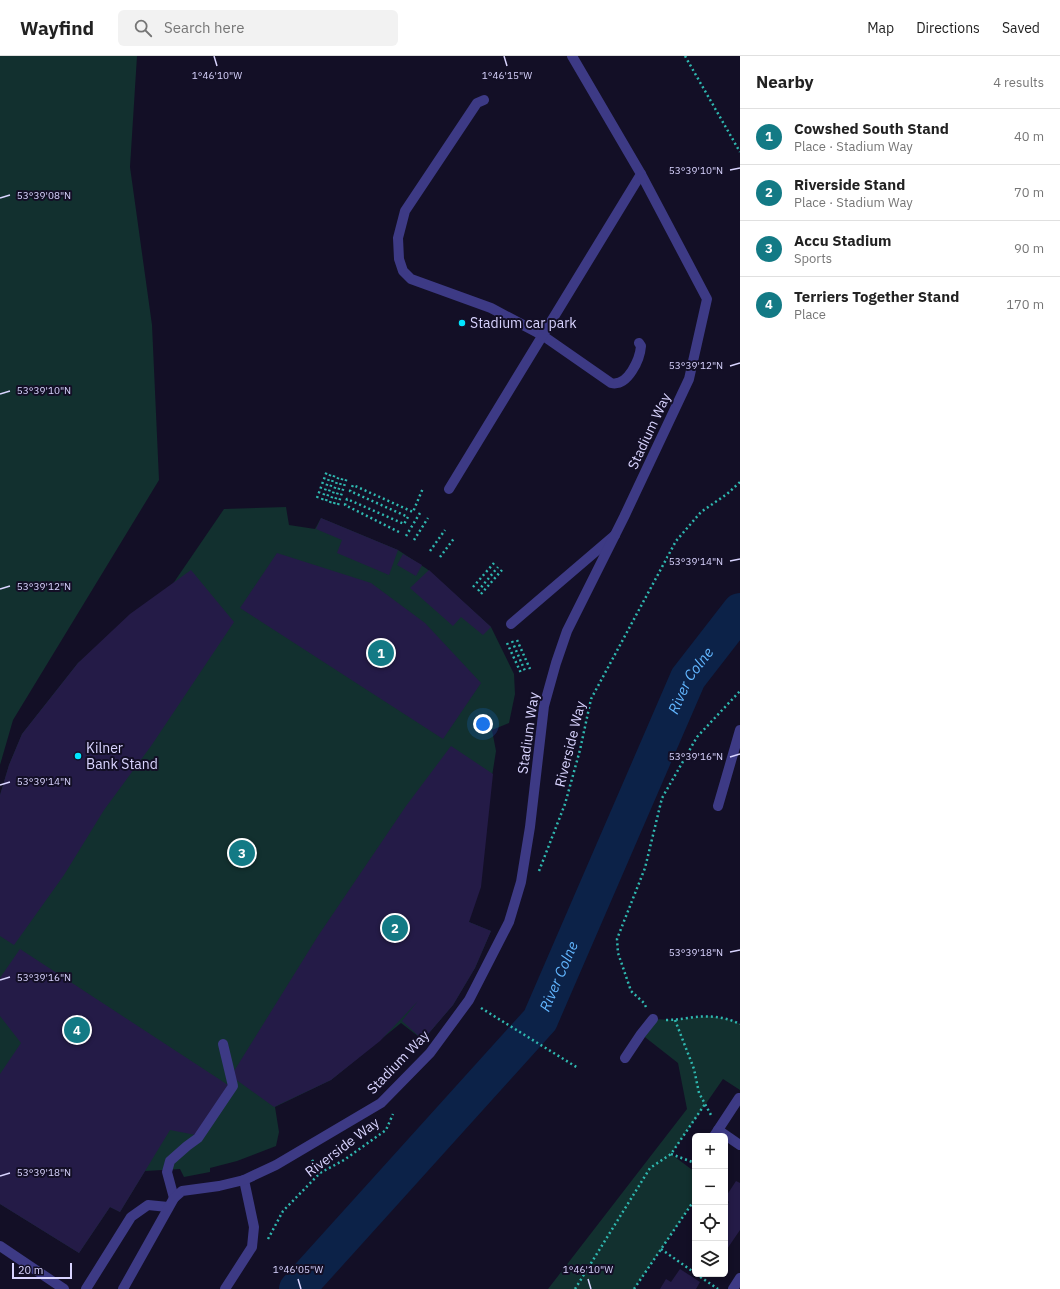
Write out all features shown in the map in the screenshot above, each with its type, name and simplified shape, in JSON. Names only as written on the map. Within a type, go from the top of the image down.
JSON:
[{"type":"street","name":"Stadium Way","points":[[171,1202],[182,1191],[219,1186],[244,1180],[276,1165],[380,1103],[430,1053],[469,1000],[509,922],[521,882],[530,826],[544,706],[556,663],[567,632],[689,379],[708,299],[641,174],[572,56]]},
{"type":"street","points":[[484,100],[477,103],[405,210],[398,238],[399,259],[402,271],[411,280],[491,308],[542,335],[611,383],[615,384],[622,382],[627,378],[641,355],[642,346],[639,343]]},
{"type":"street","points":[[449,489],[641,174]]},
{"type":"street","points":[[511,624],[615,535]]},
{"type":"street","points":[[718,806],[740,730]]},
{"type":"street","points":[[625,1058],[653,1019]]},
{"type":"street","points":[[123,1289],[171,1202],[167,1172],[170,1161],[198,1138],[233,1086],[223,1044]]},
{"type":"street","points":[[716,1133],[739,1098]]},
{"type":"street","points":[[728,1139],[740,1145]]},
{"type":"street","points":[[225,1289],[252,1247],[254,1227],[244,1180]]},
{"type":"street","points":[[86,1289],[131,1217],[148,1205],[171,1202]]},
{"type":"street","points":[[0,1246],[52,1286],[64,1289]]},
{"type":"street","points":[[732,1289],[740,1278]]},
{"type":"path","points":[[685,56],[740,152]]},
{"type":"path","points":[[317,498],[327,470]]},
{"type":"path","points":[[322,500],[331,472]]},
{"type":"path","points":[[326,501],[335,473]]},
{"type":"path","points":[[330,503],[339,474]]},
{"type":"path","points":[[334,504],[343,476]]},
{"type":"path","points":[[338,505],[347,477]]},
{"type":"path","name":"Riverside Way","points":[[538,876],[565,804],[580,750],[591,699],[676,541],[701,512],[727,494],[740,482]]},
{"type":"path","points":[[399,532],[345,505],[347,499],[404,524],[408,517],[350,491],[353,485],[413,512],[423,488]]},
{"type":"path","points":[[406,536],[420,513]]},
{"type":"path","points":[[414,540],[428,518]]},
{"type":"path","points":[[430,551],[445,530]]},
{"type":"path","points":[[440,558],[455,537]]},
{"type":"path","points":[[473,587],[494,563]]},
{"type":"path","points":[[478,591],[498,567]]},
{"type":"path","points":[[482,594],[502,570]]},
{"type":"path","points":[[516,640],[530,669]]},
{"type":"path","points":[[512,641],[525,671]]},
{"type":"path","points":[[507,644],[521,674]]},
{"type":"path","points":[[740,691],[697,737],[662,798],[645,868],[617,940],[618,953],[631,991],[644,1003],[653,1019],[675,1020],[709,1016],[732,1020],[740,1024]]},
{"type":"path","points":[[484,1009],[578,1068]]},
{"type":"path","points":[[675,1020],[694,1069],[699,1093],[705,1104],[716,1133]]},
{"type":"path","points":[[575,1289],[650,1168],[671,1154],[705,1104]]},
{"type":"path","name":"Riverside Way","points":[[265,1244],[283,1211],[320,1173],[344,1160],[386,1130],[395,1109]]},
{"type":"path","points":[[671,1154],[692,1162]]},
{"type":"path","points":[[634,1289],[692,1203]]},
{"type":"path","points":[[661,1249],[692,1271]]},
{"type":"path","points":[[700,1277],[718,1289]]},
{"type":"green space","points":[[0,56],[137,56],[130,167],[152,325],[159,480],[13,720],[0,765]]},
{"type":"green space","points":[[286,507],[289,525],[315,529],[321,518],[398,550],[427,569],[491,627],[514,674],[515,694],[509,723],[492,730],[496,751],[469,922],[491,931],[475,968],[453,1005],[423,1040],[401,1023],[331,1080],[275,1107],[279,1132],[276,1146],[237,1161],[210,1168],[210,1172],[184,1177],[180,1169],[145,1171],[120,1212],[110,1207],[79,1253],[0,1204],[0,795],[9,765],[22,734],[78,663],[168,591],[224,509]]},
{"type":"green space","points":[[709,1016],[732,1020],[740,1024],[740,1090],[723,1079],[671,1154],[692,1170],[692,1203],[634,1289],[548,1289],[687,1109],[678,1063],[641,1034],[653,1019],[675,1020]]},
{"type":"building","points":[[321,518],[398,550],[389,575],[337,553],[342,540],[316,529]]},
{"type":"building","points":[[277,553],[371,583],[425,623],[481,683],[443,739],[240,608]]},
{"type":"building","points":[[403,554],[422,565],[416,576],[397,565]]},
{"type":"building","name":"Kilner Bank Stand","points":[[191,570],[234,622],[151,746],[104,810],[64,875],[14,945],[0,936],[0,795],[9,765],[22,734],[78,663],[130,614]]},
{"type":"building","points":[[429,570],[491,627],[483,635],[461,617],[453,626],[410,588]]},
{"type":"building","points":[[451,746],[493,774],[481,887],[469,922],[491,931],[475,968],[453,1005],[423,1040],[402,1021],[418,1001],[380,1041],[331,1080],[274,1107],[231,1076],[318,936],[406,806]]},
{"type":"building","points":[[20,949],[228,1085],[196,1135],[170,1130],[120,1212],[110,1207],[79,1253],[0,1204],[0,1074],[21,1043],[0,1016],[0,978]]},
{"type":"building","points":[[736,1181],[740,1183],[740,1230],[728,1248],[729,1202],[728,1193]]},
{"type":"building","points":[[680,1269],[700,1282],[696,1289],[660,1289],[666,1279],[671,1282]]},
{"type":"waterway","name":"River Colne","points":[[297,1289],[540,1020],[688,678],[740,611]]},
{"type":"place","name":"Stadium car park","points":[[462,323]]},
{"type":"place","name":"Cowshed South Stand","points":[[381,653]]},
{"type":"place","name":"Kilner Bank Stand","points":[[78,756]]},
{"type":"place","name":"Accu Stadium","points":[[242,853]]},
{"type":"place","name":"Riverside Stand","points":[[395,928]]},
{"type":"place","name":"Terriers Together Stand","points":[[77,1030]]}]
